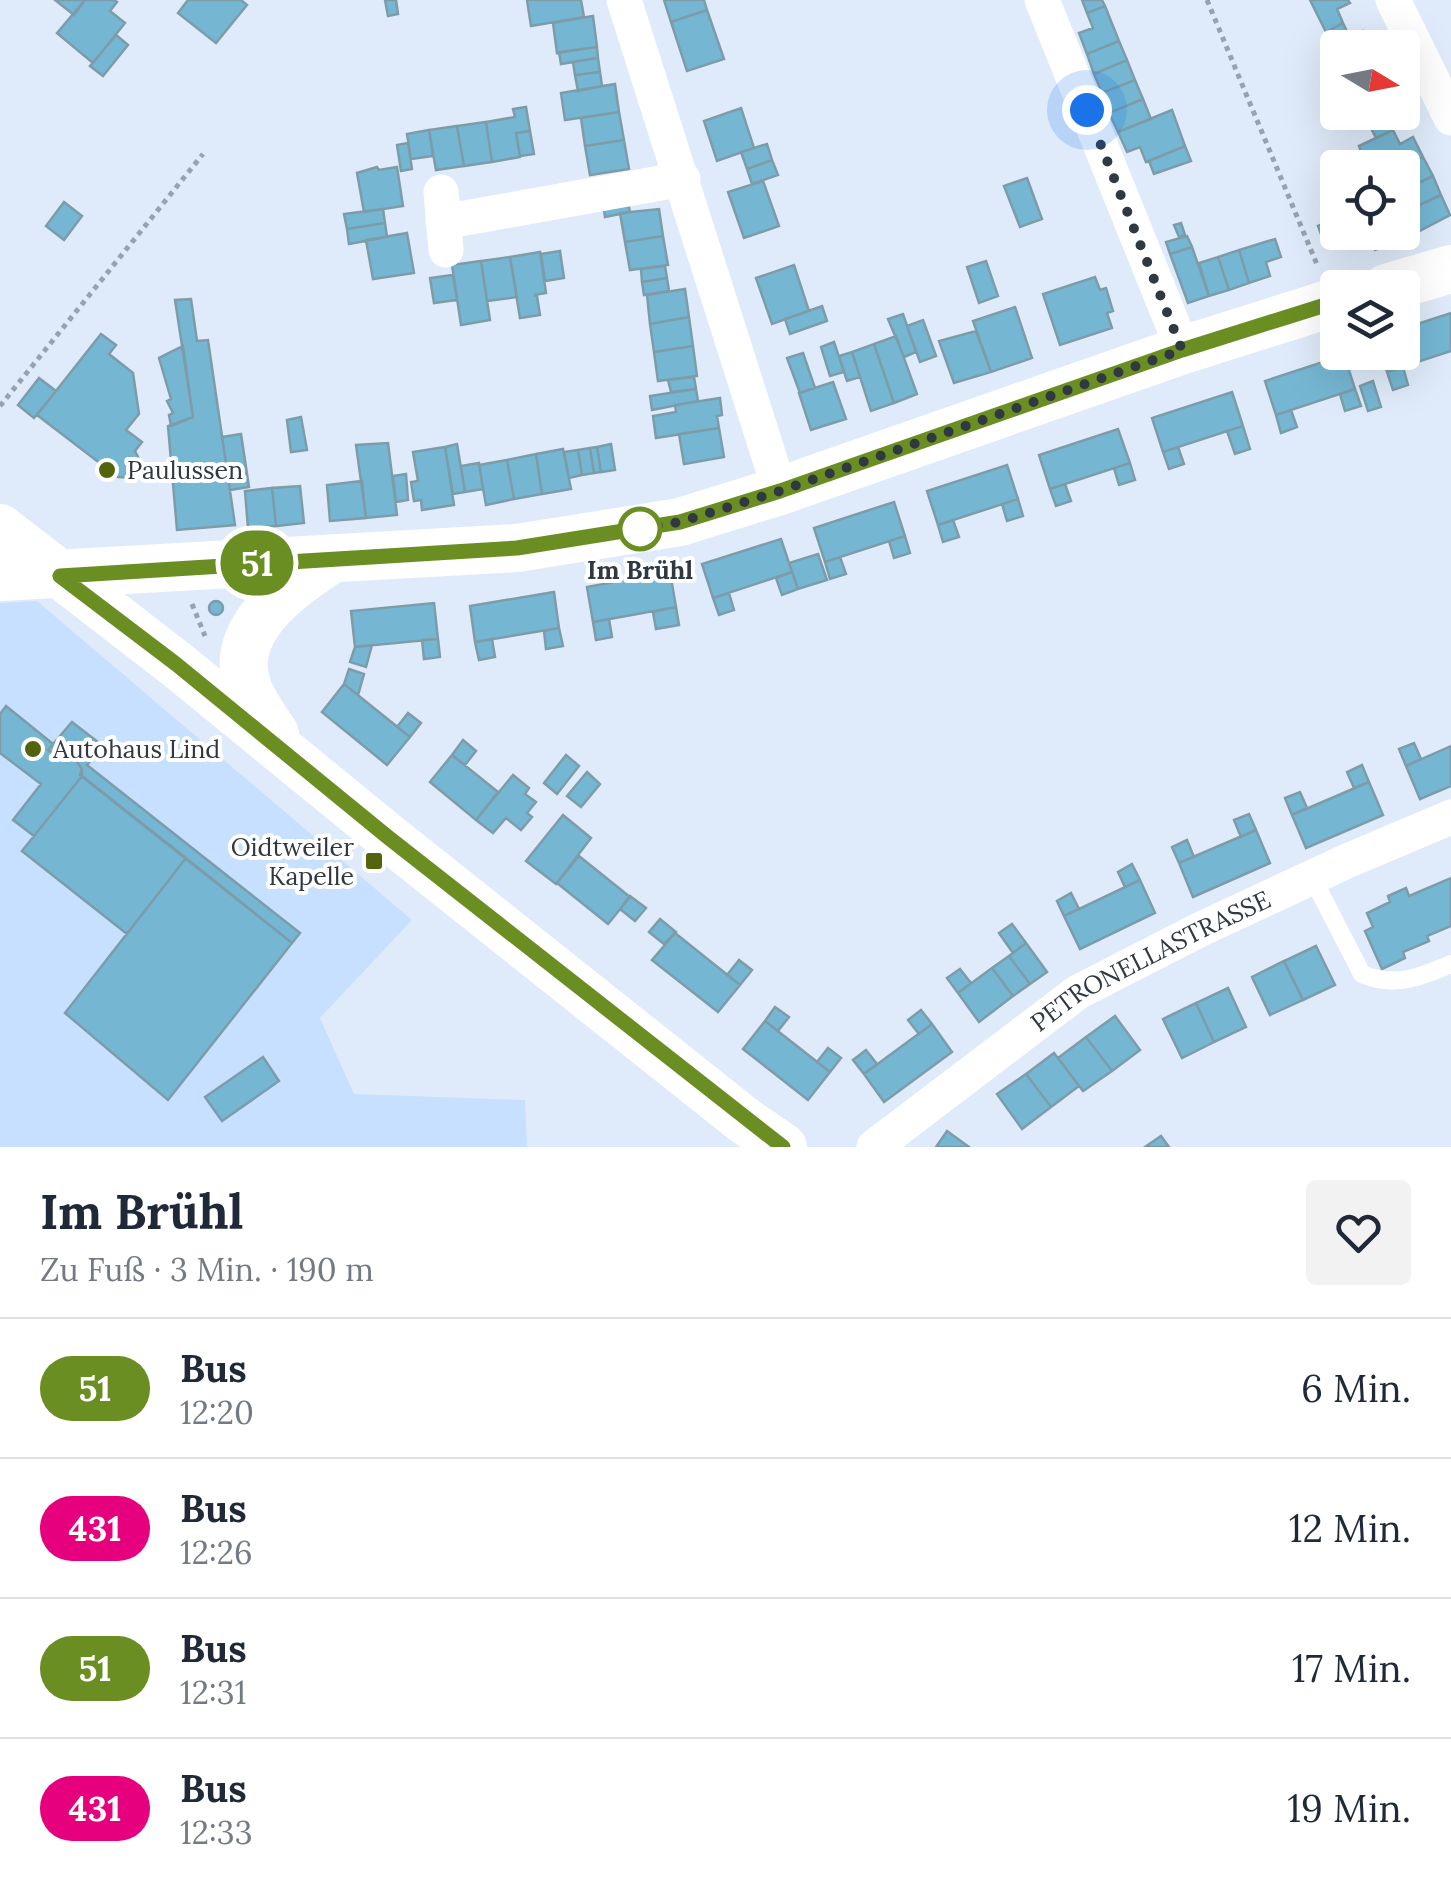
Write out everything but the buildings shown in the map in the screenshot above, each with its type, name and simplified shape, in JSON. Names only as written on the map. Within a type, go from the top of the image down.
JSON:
[{"type":"street","points":[[624,0],[780,491]]},
{"type":"street","points":[[1042,0],[1182,350]]},
{"type":"street","points":[[1392,0],[1451,118]]},
{"type":"street","points":[[444,221],[683,180]]},
{"type":"street","points":[[1420,278],[1451,269]]},
{"type":"street","points":[[0,577],[517,548],[680,522],[1320,307]]},
{"type":"street","points":[[0,528],[783,1147]]},
{"type":"street","points":[[288,756],[249,690],[246,657],[253,630],[272,602],[333,558]]},
{"type":"street","name":"PETRONELLASTRASSE","points":[[874,1147],[1078,992],[1312,877],[1451,817]]},
{"type":"lane","points":[[1312,877],[1362,974],[1404,981],[1451,964]]},
{"type":"path","points":[[1207,0],[1321,270]]},
{"type":"path","points":[[0,406],[204,154]]},
{"type":"shaded area","points":[[37,601],[412,920],[320,1018],[354,1094],[525,1100],[527,1147],[0,1147],[0,603]]},
{"type":"bus line","name":"51","points":[[783,1147],[60,576],[517,548],[680,522],[1320,307]]},
{"type":"place","name":"Paulussen","points":[[107,470]]},
{"type":"place","name":"Im Brühl","points":[[640,529]]},
{"type":"place","name":"Autohaus Lind","points":[[33,749]]},
{"type":"place","name":"Oidtweiler Kapelle","points":[[374,861]]},
{"type":"route","points":[[640,529],[680,522],[780,491],[1182,350],[1087,110]]}]
